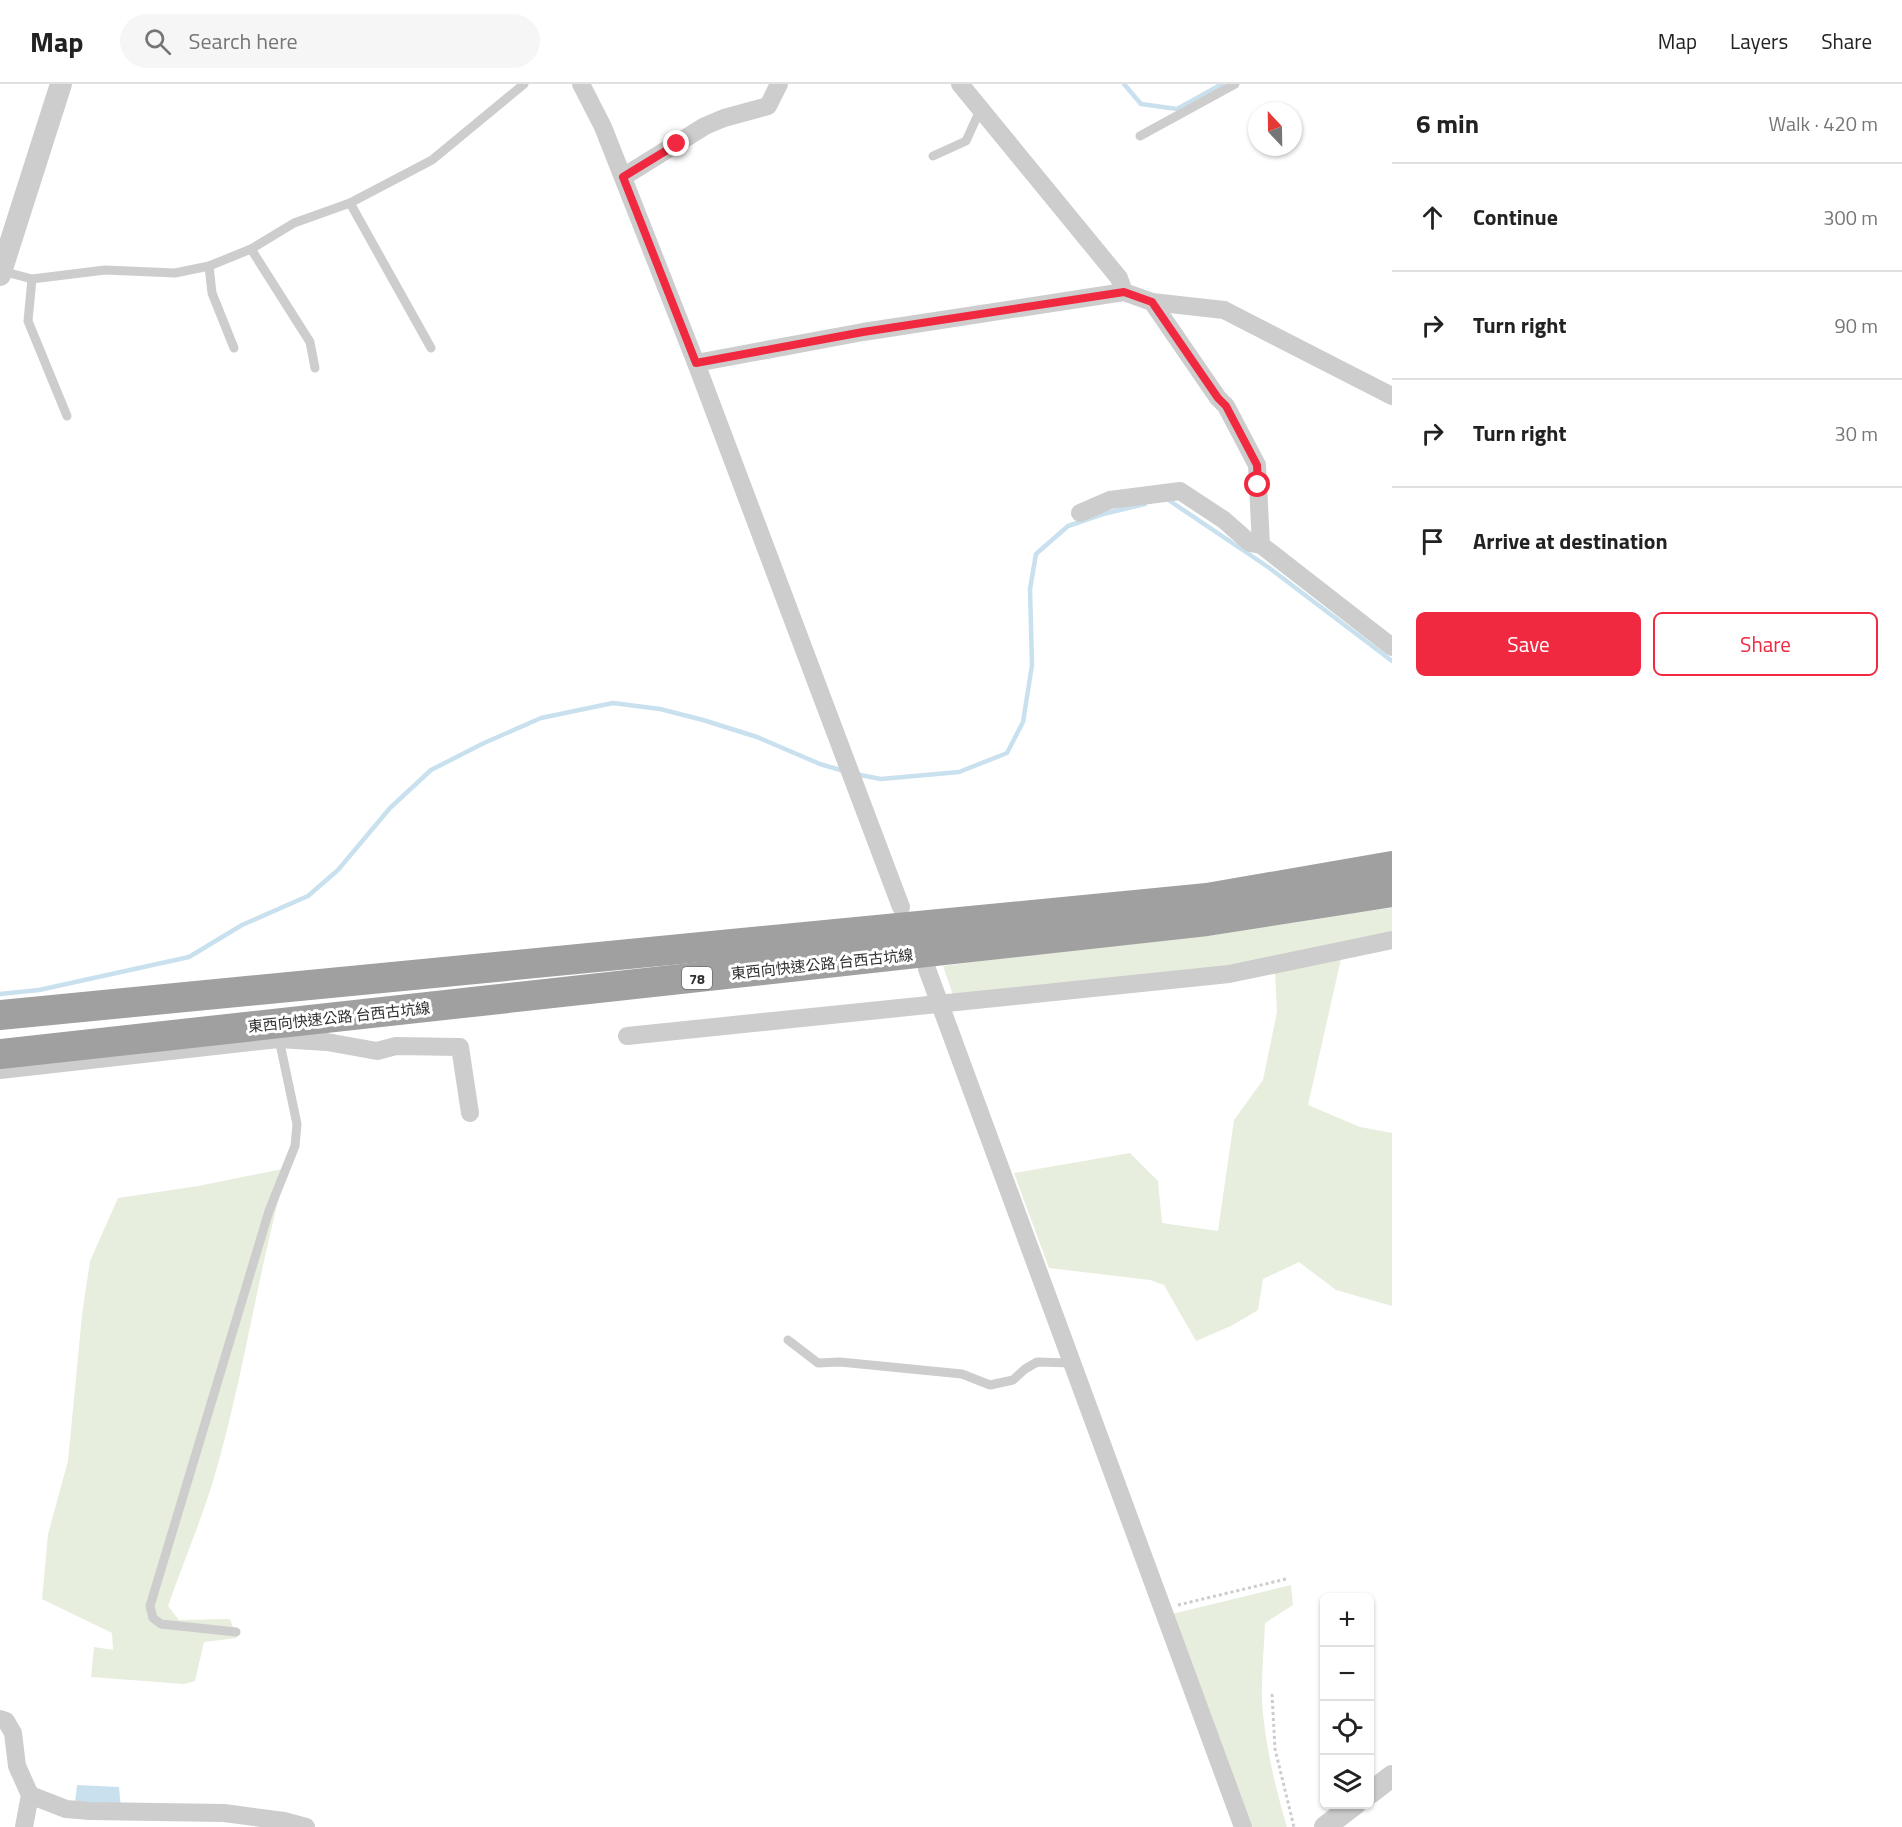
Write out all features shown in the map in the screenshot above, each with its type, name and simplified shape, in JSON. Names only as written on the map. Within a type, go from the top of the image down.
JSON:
[{"type":"highway","name":"東西向快速公路 台西古坑線","points":[[0,1015],[1207,898],[1392,866]]},
{"type":"highway","name":"東西向快速公路 台西古坑線","points":[[0,1054],[1207,921],[1392,892]]},
{"type":"street","points":[[1,273],[61,84]]},
{"type":"street","points":[[581,84],[603,127],[696,363],[901,907]]},
{"type":"street","points":[[623,177],[705,126],[724,118],[768,106],[779,84]]},
{"type":"street","points":[[960,84],[1119,278],[1124,292]]},
{"type":"street","points":[[696,363],[863,332],[1124,292],[1152,302],[1224,310],[1392,396]]},
{"type":"street","points":[[1152,302],[1218,398],[1226,406],[1257,465],[1261,545]]},
{"type":"street","points":[[1080,513],[1110,500],[1180,491],[1224,520],[1250,543],[1261,545],[1392,647]]},
{"type":"street","points":[[627,1035],[1229,974],[1392,940]]},
{"type":"street","points":[[927,969],[1243,1827]]},
{"type":"street","points":[[0,1070],[279,1039],[327,1042],[377,1051],[396,1046],[460,1047],[470,1113]]},
{"type":"street","points":[[0,1719],[6,1721],[13,1734],[17,1766],[30,1796],[24,1827]]},
{"type":"street","points":[[1374,1790],[1392,1776]]},
{"type":"street","points":[[30,1796],[66,1809],[224,1813],[284,1821],[306,1827]]},
{"type":"street","points":[[1325,1827],[1348,1809]]},
{"type":"lane","points":[[1,273],[32,279],[105,270],[175,273],[208,266],[251,249],[294,224],[350,203],[432,160],[524,84]]},
{"type":"lane","points":[[1140,136],[1235,84]]},
{"type":"lane","points":[[933,156],[966,141],[981,108]]},
{"type":"lane","points":[[350,203],[430,348]]},
{"type":"lane","points":[[251,249],[310,342],[315,368]]},
{"type":"lane","points":[[208,266],[212,293],[234,348]]},
{"type":"lane","points":[[32,279],[28,321],[67,416]]},
{"type":"lane","points":[[236,1632],[161,1624],[153,1618],[150,1606],[269,1211],[295,1146],[297,1124],[279,1039]]},
{"type":"lane","points":[[788,1340],[818,1363],[840,1362],[962,1374],[990,1385],[1013,1380],[1037,1362],[1072,1364]]},
{"type":"path","points":[[1162,1608],[1286,1579]]},
{"type":"path","points":[[1272,1694],[1275,1749],[1294,1827]]},
{"type":"green space","points":[[1392,908],[1392,933],[1235,966],[953,995],[943,966]]},
{"type":"green space","points":[[1341,959],[1308,1105],[1360,1127],[1392,1133],[1392,1306],[1336,1290],[1299,1262],[1263,1279],[1258,1310],[1233,1325],[1196,1341],[1164,1285],[1150,1280],[1049,1268],[1014,1173],[1130,1153],[1158,1181],[1162,1223],[1218,1231],[1234,1120],[1263,1080],[1277,1012],[1275,970]]},
{"type":"green space","points":[[287,1168],[225,1440],[209,1494],[168,1606],[179,1620],[230,1619],[237,1638],[204,1642],[195,1681],[184,1684],[91,1677],[94,1647],[113,1650],[112,1633],[42,1599],[48,1534],[68,1461],[82,1315],[90,1261],[118,1198],[198,1186]]},
{"type":"green space","points":[[1291,1585],[1293,1605],[1265,1623],[1262,1685],[1268,1748],[1287,1827],[1251,1827],[1172,1614]]},
{"type":"water","points":[[77,1785],[119,1787],[121,1808],[75,1803]]},
{"type":"waterway","points":[[1124,84],[1141,104],[1177,109],[1222,84]]},
{"type":"waterway","points":[[1165,500],[1167,499],[1268,567],[1392,661]]},
{"type":"waterway","points":[[855,774],[881,779],[959,772],[1007,753],[1023,722],[1032,665],[1030,589],[1036,554],[1068,526],[1103,514],[1145,504]]},
{"type":"waterway","points":[[0,994],[39,990],[189,957],[242,925],[308,896],[338,870],[390,808],[431,770],[541,718],[613,703],[660,709],[757,737],[820,764],[844,771]]},
{"type":"route","points":[[677,144],[623,177],[696,363],[863,332],[1124,292],[1152,302],[1218,398],[1226,406],[1257,465],[1258,485]]}]
